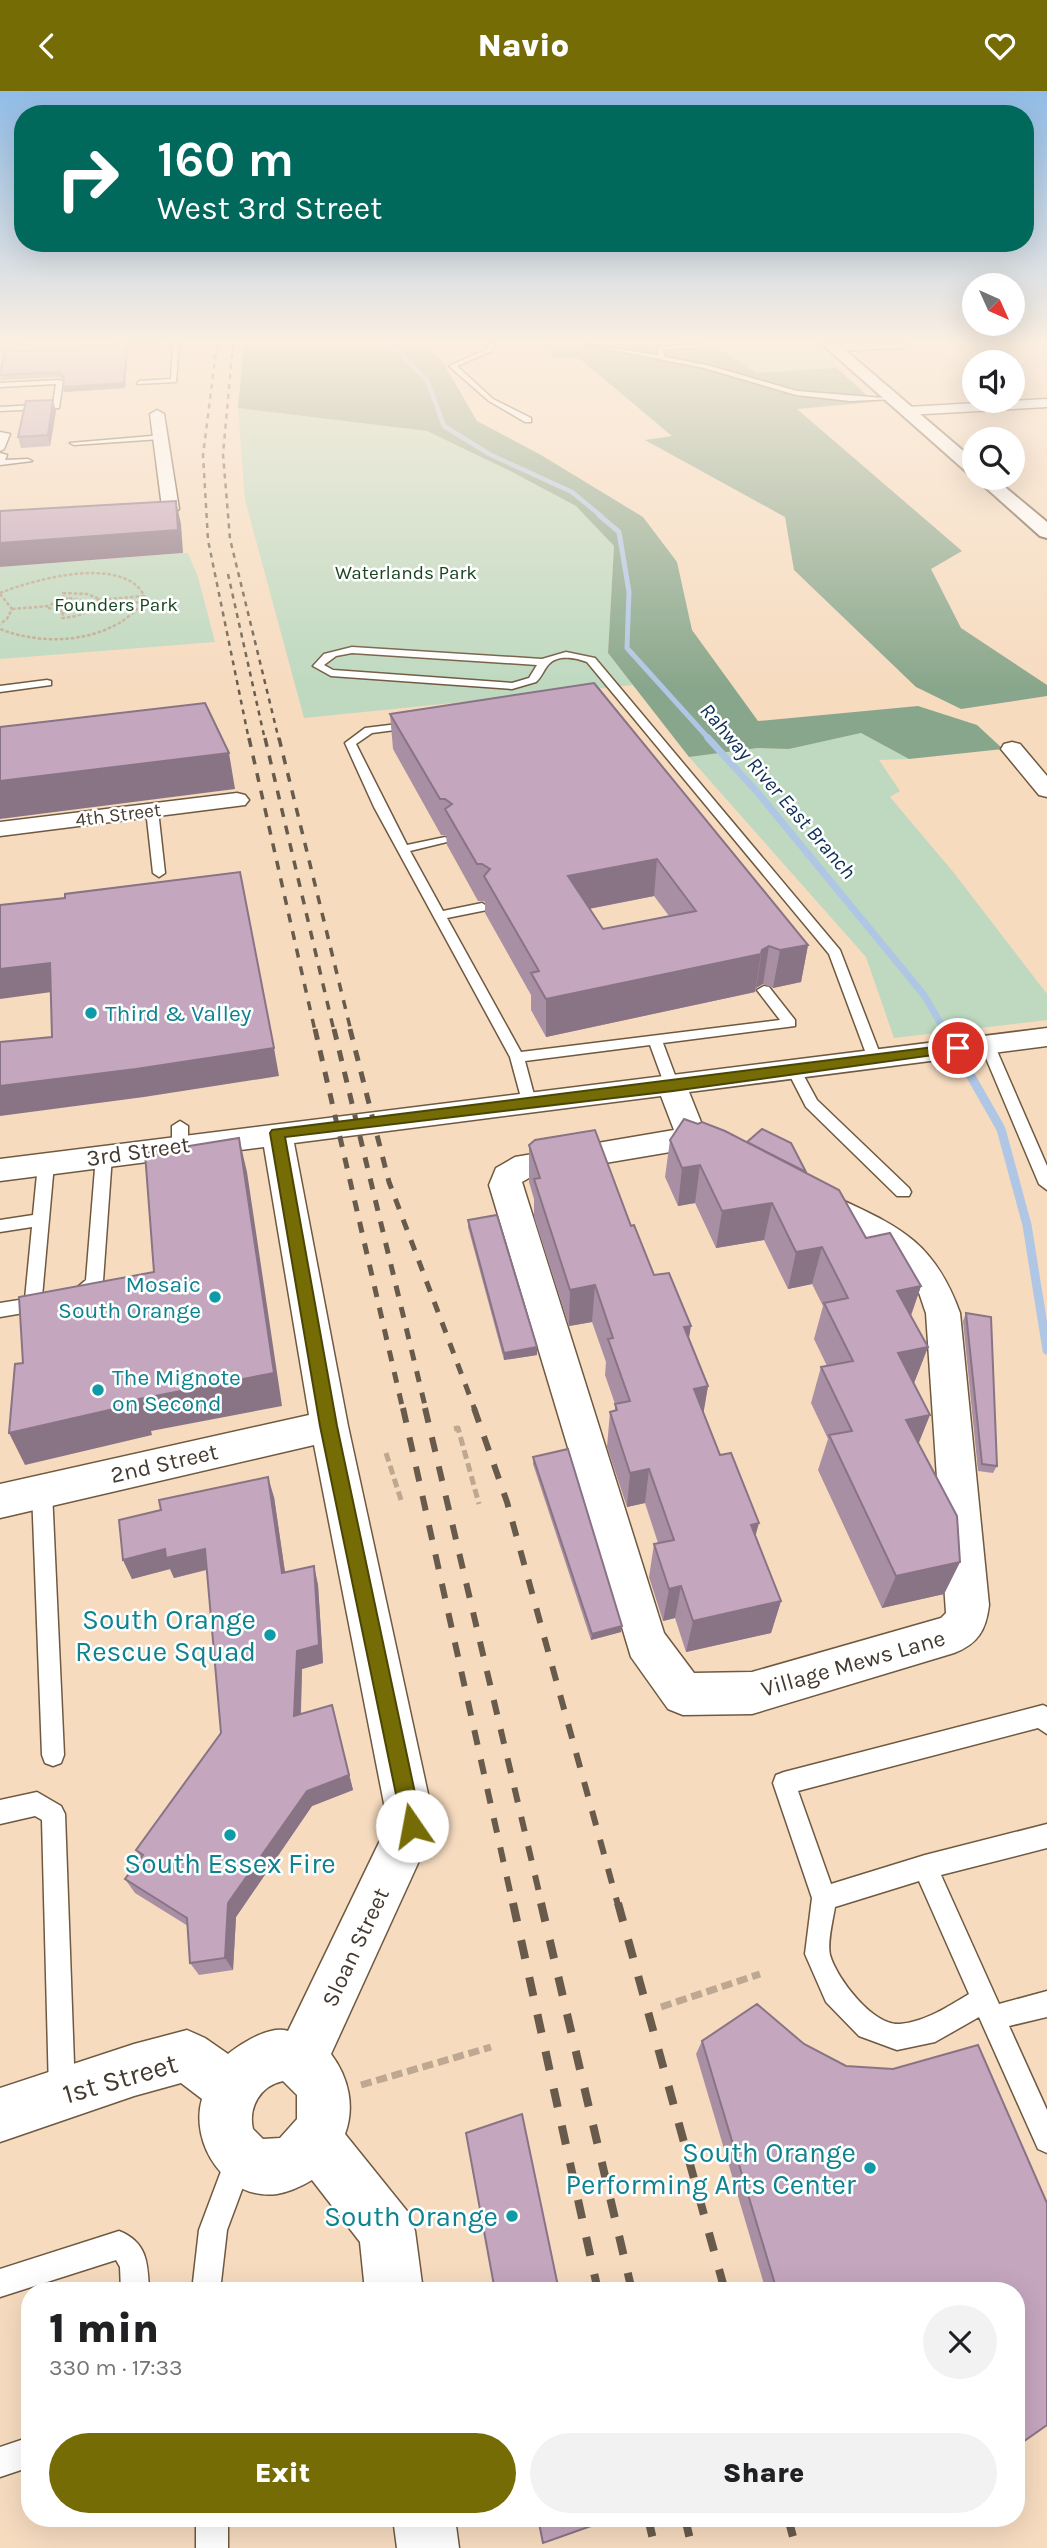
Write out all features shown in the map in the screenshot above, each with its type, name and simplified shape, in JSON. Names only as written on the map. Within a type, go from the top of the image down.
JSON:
[{"type":"street","points":[[120,518],[157,515],[171,509],[163,459]]},
{"type":"street","points":[[998,490],[1047,532]]},
{"type":"street","points":[[1012,749],[1047,790]]},
{"type":"street","name":"4th Street","points":[[0,829],[237,800]]},
{"type":"street","name":"3rd Street","points":[[0,1170],[104,1156],[180,1136],[277,1133],[673,1086],[1047,1037]]},
{"type":"street","points":[[673,1086],[692,1138],[751,1168]]},
{"type":"street","name":"Sloan Street","points":[[277,1133],[329,1426],[412,1826],[313,2098]]},
{"type":"street","name":"Village Mews Lane","points":[[692,1138],[526,1165],[508,1176],[505,1185],[646,1643],[683,1694],[752,1693],[954,1635],[966,1622],[968,1605],[943,1313],[930,1280],[913,1258],[896,1244],[786,1186]]},
{"type":"street","name":"2nd Street","points":[[0,1501],[329,1426]]},
{"type":"street","points":[[313,2098],[310,2147],[296,2160],[279,2167],[262,2169],[246,2162],[234,2150],[227,2133],[226,2114],[233,2089],[253,2065],[267,2057],[283,2055],[313,2098],[387,2231],[393,2282]]},
{"type":"street","name":"1st Street","points":[[0,2115],[187,2056],[233,2089]]},
{"type":"street","points":[[425,2527],[428,2548]]},
{"type":"lane","points":[[2,459],[0,463],[28,461]]},
{"type":"lane","points":[[544,662],[539,677],[529,683],[512,686],[331,673],[318,666],[327,657],[352,650],[544,662],[569,655],[591,660],[620,701],[835,953],[875,1059]]},
{"type":"lane","points":[[0,689],[47,683]]},
{"type":"lane","points":[[421,724],[369,730],[350,743],[403,849],[517,1057],[527,1102]]},
{"type":"lane","points":[[152,810],[159,873]]},
{"type":"lane","points":[[403,849],[445,841]]},
{"type":"lane","points":[[440,915],[482,907]]},
{"type":"lane","points":[[517,1057],[790,1023],[764,990]]},
{"type":"lane","points":[[655,1040],[673,1086]]},
{"type":"lane","points":[[986,1045],[1047,1184]]},
{"type":"lane","points":[[794,1070],[811,1103],[903,1192]]},
{"type":"lane","points":[[0,1310],[79,1296],[89,1290],[94,1281],[104,1156]]},
{"type":"lane","points":[[33,1304],[46,1164]]},
{"type":"lane","points":[[0,1226],[41,1220]]},
{"type":"lane","points":[[42,1491],[53,1755]]},
{"type":"lane","points":[[1047,1723],[1043,1716],[784,1783],[824,1898],[817,1954],[835,1993],[868,2027],[897,2036],[934,2029],[988,2008],[1047,2004]]},
{"type":"lane","points":[[0,1812],[37,1804],[53,1814],[62,2094]]},
{"type":"lane","points":[[824,1898],[925,1867],[1047,1836]]},
{"type":"lane","points":[[925,1867],[1047,2140]]},
{"type":"lane","points":[[207,2282],[213,2230],[240,2156]]},
{"type":"lane","points":[[0,2283],[120,2245],[134,2264],[135,2282]]},
{"type":"lane","points":[[0,2462],[21,2455]]},
{"type":"lane","points":[[212,2527],[212,2548]]},
{"type":"path","points":[[0,629],[32,638],[88,634],[123,623],[134,616],[145,602],[145,596],[142,589],[107,575],[41,579],[0,593],[12,609]]},
{"type":"path","points":[[64,599],[63,593],[77,593],[97,600],[145,596]]},
{"type":"path","points":[[12,609],[49,606],[64,599],[79,600],[83,604],[75,610],[63,612],[51,610],[49,606]]},
{"type":"path","points":[[97,600],[97,605]]},
{"type":"path","points":[[63,612],[62,618],[91,611],[97,605],[145,602]]},
{"type":"path","points":[[0,624],[7,619],[12,609]]},
{"type":"path","points":[[454,1429],[458,1428],[479,1504]]},
{"type":"path","points":[[386,1453],[401,1500]]},
{"type":"path","points":[[662,2007],[760,1974]]},
{"type":"path","points":[[313,2098],[491,2047]]},
{"type":"green space","name":"Waterlands Park","points":[[242,459],[484,459],[576,506],[614,546],[608,653],[633,685],[304,718],[245,500]]},
{"type":"green space","points":[[484,459],[547,459],[643,517],[677,562],[692,630],[758,721],[918,706],[977,725],[1003,749],[909,759],[861,733],[789,749],[758,748],[689,757],[608,653],[614,546],[576,506]]},
{"type":"green space","points":[[679,459],[855,459],[962,551],[931,569],[961,628],[1047,685],[1047,696],[961,709],[916,687],[794,570],[785,517]]},
{"type":"green space","name":"Founders Park","points":[[188,553],[198,577],[215,642],[0,659],[0,567]]},
{"type":"green space","points":[[861,733],[909,759],[879,760],[900,791],[890,797],[954,873],[1047,994],[1047,1020],[894,1038],[866,957],[689,757],[758,748],[789,749]]},
{"type":"building","points":[[176,501],[178,530],[0,543],[0,511]]},
{"type":"building","points":[[594,683],[808,945],[780,950],[769,946],[762,950],[761,954],[546,999],[531,973],[539,971],[484,876],[490,869],[477,864],[445,809],[452,804],[440,799],[390,714]],"holes":[[[657,859],[696,911],[603,929],[568,876]]]},
{"type":"building","points":[[205,703],[229,753],[0,781],[0,727]]},
{"type":"building","points":[[240,872],[274,1048],[0,1086],[0,1042],[52,1037],[50,963],[0,969],[0,905]]},
{"type":"building","points":[[684,1119],[698,1124],[702,1122],[725,1131],[839,1190],[866,1238],[890,1233],[921,1286],[897,1291],[928,1347],[898,1353],[930,1415],[906,1420],[957,1516],[960,1562],[896,1576],[829,1435],[852,1431],[821,1367],[853,1361],[824,1303],[848,1298],[822,1247],[796,1252],[772,1203],[722,1211],[700,1165],[682,1168],[670,1140]]},
{"type":"building","points":[[762,1129],[791,1143],[806,1172],[747,1142]]},
{"type":"building","points":[[595,1130],[631,1226],[634,1225],[654,1275],[669,1273],[691,1326],[684,1327],[708,1386],[694,1389],[720,1455],[731,1453],[759,1523],[751,1525],[781,1601],[693,1621],[681,1586],[669,1589],[654,1544],[674,1540],[649,1469],[630,1473],[610,1412],[617,1410],[615,1404],[630,1401],[608,1339],[613,1338],[595,1285],[570,1290],[534,1179],[540,1178],[529,1145],[535,1140]]},
{"type":"building","points":[[239,1138],[274,1373],[139,1399],[140,1403],[9,1433],[15,1364],[23,1363],[19,1297],[154,1272],[145,1153]]},
{"type":"building","points":[[497,1215],[537,1347],[504,1353],[468,1220]]},
{"type":"building","points":[[966,1313],[991,1317],[997,1466],[982,1464]]},
{"type":"building","points":[[568,1449],[622,1626],[592,1634],[533,1457]]},
{"type":"building","points":[[268,1477],[282,1573],[314,1566],[319,1645],[297,1651],[294,1716],[332,1705],[349,1775],[307,1791],[228,1903],[225,1958],[190,1963],[187,1918],[125,1879],[143,1855],[136,1850],[221,1733],[205,1549],[166,1558],[165,1549],[123,1560],[119,1520],[161,1510],[159,1500]]},
{"type":"building","name":"South Orange Performing Arts Center","points":[[757,2004],[804,2044],[846,2066],[893,2069],[978,2045],[1047,2203],[1047,2425],[1025,2440],[1025,2282],[774,2282],[702,2041]]},
{"type":"building","name":"South Orange","points":[[522,2114],[557,2282],[493,2282],[466,2133]]},
{"type":"building","points":[[540,2527],[588,2527],[543,2543]]},
{"type":"waterway","name":"Rahway River East Branch","points":[[499,459],[572,492],[601,516]]},
{"type":"waterway","name":"Rahway River East Branch","points":[[599,515],[619,532],[629,592],[627,648],[710,740]]},
{"type":"waterway","name":"Rahway River East Branch","points":[[708,738],[758,793],[924,995],[945,1031]]},
{"type":"waterway","name":"Rahway River East Branch","points":[[944,1029],[1001,1129],[1027,1225],[1047,1350]]},
{"type":"railway","points":[[203,459],[208,540],[249,740]]},
{"type":"railway","points":[[223,459],[230,539],[279,740]]},
{"type":"railway","points":[[228,574],[265,740]]},
{"type":"railway","points":[[249,738],[315,1031]]},
{"type":"railway","points":[[265,738],[334,1031]]},
{"type":"railway","points":[[279,738],[351,1031]]},
{"type":"railway","points":[[315,1029],[403,1410]]},
{"type":"railway","points":[[334,1029],[426,1410]]},
{"type":"railway","points":[[350,1029],[389,1182],[475,1410]]},
{"type":"railway","points":[[403,1408],[513,1905]]},
{"type":"railway","points":[[425,1408],[542,1905]]},
{"type":"railway","points":[[474,1408],[507,1502],[618,1905]]},
{"type":"railway","points":[[513,1903],[596,2282]]},
{"type":"railway","points":[[541,1903],[630,2282]]},
{"type":"railway","points":[[618,1903],[723,2282]]},
{"type":"railway","points":[[650,2527],[655,2548]]},
{"type":"railway","points":[[687,2527],[692,2548]]},
{"type":"railway","points":[[790,2527],[796,2548]]},
{"type":"place","name":"Third & Valley","points":[[91,1013]]},
{"type":"place","name":"Mosaic South Orange","points":[[215,1297]]},
{"type":"place","name":"The Mignote on Second","points":[[98,1390]]},
{"type":"place","name":"South Orange Rescue Squad","points":[[270,1635]]},
{"type":"place","name":"South Essex Fire","points":[[230,1835]]},
{"type":"place","name":"South Orange Performing Arts Center","points":[[870,2168]]},
{"type":"place","name":"South Orange","points":[[512,2216]]},
{"type":"route","points":[[412,1826],[329,1426],[277,1133],[673,1086],[958,1048]]}]
